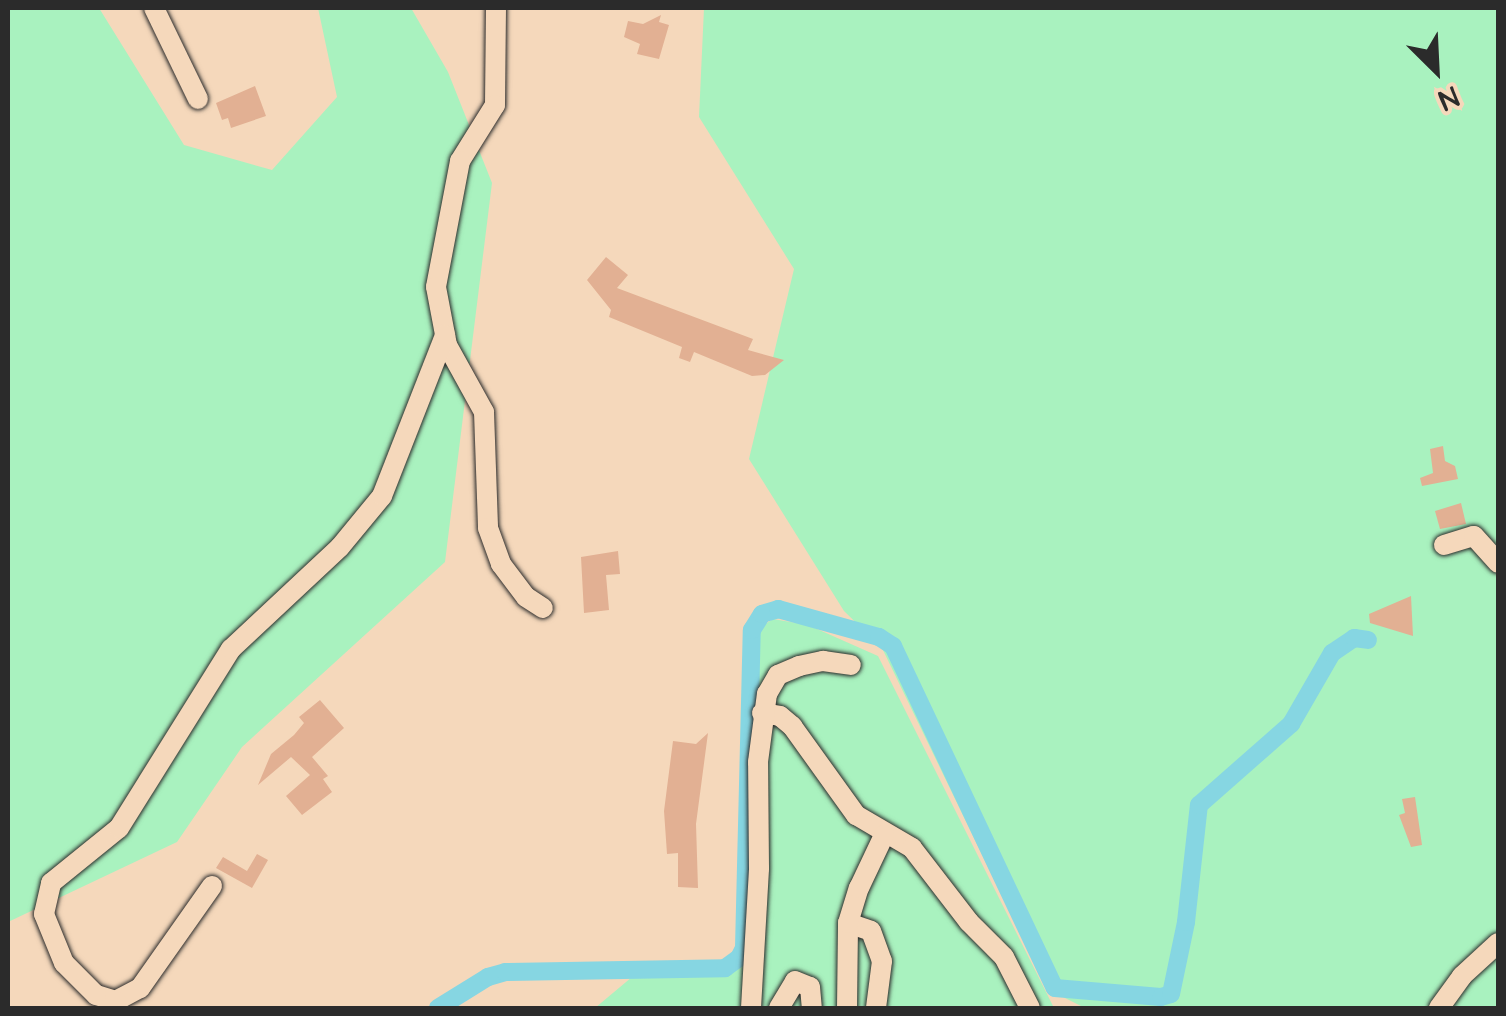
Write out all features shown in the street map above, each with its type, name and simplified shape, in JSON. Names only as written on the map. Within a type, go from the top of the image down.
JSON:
[{"type":"street","points":[[154,8],[198,100]]},
{"type":"street","points":[[496,8],[496,106],[460,162],[436,287],[445,335],[484,412],[488,528],[501,564],[526,597],[543,608]]},
{"type":"street","points":[[212,886],[140,988],[116,1001],[96,995],[64,963],[44,914],[51,883],[119,828],[232,649],[340,547],[382,496],[445,335]]},
{"type":"street","points":[[1444,545],[1474,536],[1498,563]]},
{"type":"street","points":[[751,1008],[762,713],[778,675],[823,661],[851,664]]},
{"type":"street","points":[[762,713],[780,716],[792,726],[844,802],[884,835],[912,848],[969,922],[1004,957],[1030,1008]]},
{"type":"street","points":[[847,1008],[848,924],[884,835]]},
{"type":"street","points":[[848,924],[871,930],[882,961],[876,1008]]},
{"type":"street","points":[[1439,1008],[1462,976],[1498,943]]},
{"type":"street","points":[[779,1008],[789,986],[803,981],[813,995],[812,1008]]},
{"type":"green space","points":[[8,8],[99,8],[184,145],[272,170],[337,97],[318,8],[411,8],[448,72],[492,183],[445,562],[242,747],[177,842],[8,922]]},
{"type":"green space","points":[[704,8],[1498,8],[1498,1008],[1085,1008],[1047,989],[882,648],[844,611],[749,459],[794,269],[699,117]]},
{"type":"green space","points":[[773,619],[808,625],[878,656],[1054,1008],[595,1008],[632,977],[725,972],[750,954],[754,661],[758,629]]},
{"type":"building","points":[[661,15],[659,22],[669,25],[659,59],[637,54],[640,44],[624,37],[628,21],[643,24]]},
{"type":"building","points":[[255,86],[266,116],[231,128],[228,118],[222,120],[216,103]]},
{"type":"building","points":[[606,257],[628,275],[617,288],[753,339],[748,350],[784,360],[765,375],[752,376],[694,352],[690,362],[679,358],[682,347],[609,317],[611,310],[587,280]]},
{"type":"building","points":[[1443,446],[1445,461],[1455,466],[1458,479],[1422,486],[1420,478],[1433,473],[1430,449]]},
{"type":"building","points":[[1461,503],[1466,524],[1440,529],[1435,511]]},
{"type":"building","points":[[618,551],[620,574],[606,575],[609,610],[584,613],[581,557]]},
{"type":"building","points":[[1411,596],[1413,636],[1370,623],[1369,614]]},
{"type":"building","points":[[320,700],[344,728],[312,757],[328,776],[323,779],[332,792],[302,815],[286,796],[310,775],[291,757],[258,785],[271,754],[294,735],[304,723],[299,717]]},
{"type":"building","points":[[708,733],[696,824],[698,888],[678,887],[678,853],[667,854],[664,811],[673,741],[696,744]]},
{"type":"building","points":[[1415,797],[1422,845],[1411,847],[1399,815],[1405,813],[1402,799]]},
{"type":"building","points":[[257,854],[268,860],[252,888],[216,868],[223,857],[247,871]]},
{"type":"waterway","points":[[438,1008],[488,977],[505,972],[725,968],[739,958],[744,948],[752,630],[762,614],[778,609],[879,637],[893,646],[1055,988],[1161,997],[1171,994],[1186,922],[1199,805],[1291,724],[1332,653],[1354,638],[1368,640]]}]
